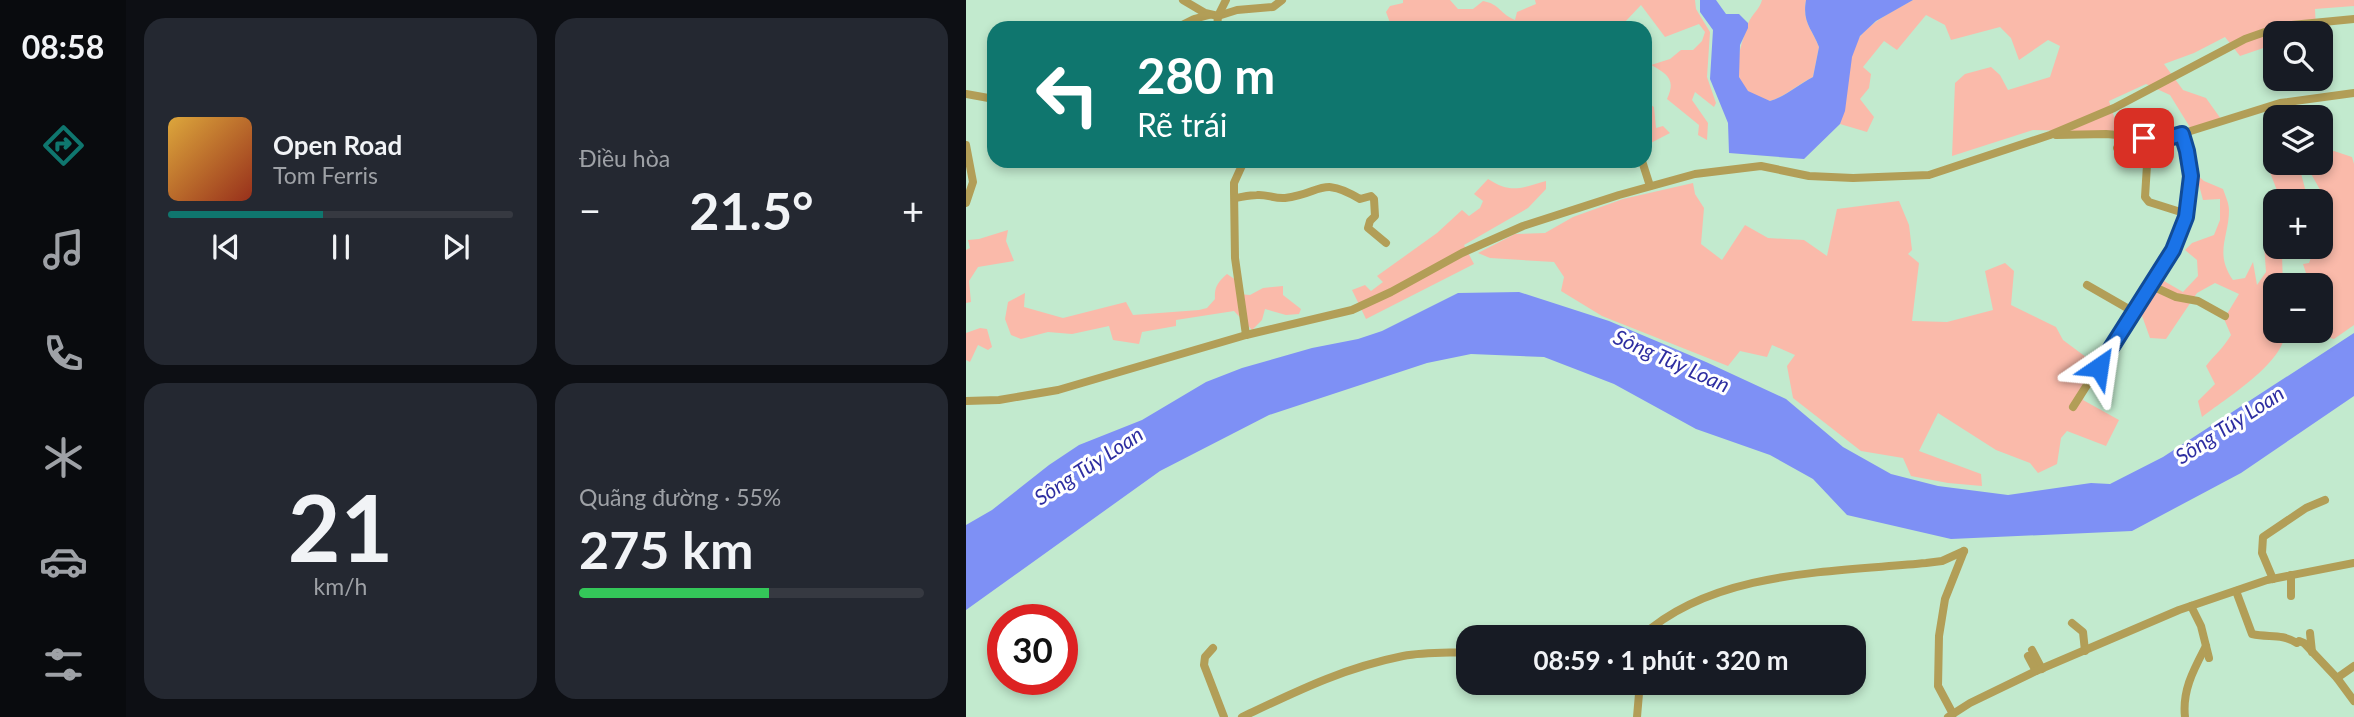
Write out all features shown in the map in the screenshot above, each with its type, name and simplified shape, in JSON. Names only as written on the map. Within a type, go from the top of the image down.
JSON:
[{"type":"street","points":[[1183,0],[1215,15]]},
{"type":"street","points":[[1216,21],[1215,15],[1226,0]]},
{"type":"street","points":[[1190,21],[1237,10],[1273,7],[1282,0]]},
{"type":"street","points":[[966,401],[999,400],[1058,390],[1246,334],[1361,307],[1468,250],[1523,226],[1695,174],[1761,166],[1809,176],[1853,178],[1929,175],[2050,135],[2114,108],[2245,39],[2282,26],[2354,19]]},
{"type":"street","points":[[2050,135],[2165,139],[2280,103],[2354,93]]},
{"type":"street","points":[[966,94],[987,98]]},
{"type":"street","points":[[2073,407],[2173,250],[2186,214],[2191,176],[2182,134]]},
{"type":"street","points":[[2124,136],[2117,148],[2120,155],[2147,165],[2145,197],[2149,202],[2186,214]]},
{"type":"street","points":[[966,145],[973,182],[966,202]]},
{"type":"street","points":[[1241,168],[1234,183],[1235,257],[1246,334]]},
{"type":"street","points":[[1644,168],[1650,186]]},
{"type":"street","points":[[1235,198],[1259,194],[1286,198],[1328,187],[1342,190],[1360,200],[1371,196],[1376,213],[1368,228],[1386,243]]},
{"type":"street","points":[[2087,285],[2134,312]]},
{"type":"street","points":[[2150,285],[2176,298],[2198,300],[2225,317]]},
{"type":"street","points":[[2273,579],[2262,553],[2263,537],[2306,508],[2325,500]]},
{"type":"street","points":[[1654,625],[1678,611],[1748,584],[1810,573],[1926,564],[1964,551],[1948,589],[1939,636],[1938,686],[1951,715],[2039,670],[2139,633],[2191,606],[2273,579],[2354,563]]},
{"type":"street","points":[[2291,575],[2291,596]]},
{"type":"street","points":[[2236,591],[2252,634],[2286,636],[2297,643],[2304,643],[2337,678],[2354,701]]},
{"type":"street","points":[[2191,606],[2201,626],[2209,657]]},
{"type":"street","points":[[2072,623],[2083,632],[2085,651]]},
{"type":"street","points":[[2310,633],[2312,652]]},
{"type":"street","points":[[2185,717],[2184,696],[2206,646]]},
{"type":"street","points":[[1213,648],[1205,657],[1204,665],[1224,717]]},
{"type":"street","points":[[1242,717],[1257,714],[1334,674],[1360,665],[1404,656],[1456,653]]},
{"type":"street","points":[[2030,653],[2039,670]]},
{"type":"street","points":[[2337,678],[2354,666]]},
{"type":"street","points":[[1637,717],[1639,695]]},
{"type":"shaded area","points":[[1403,0],[1450,0],[1458,9],[1473,9],[1483,1],[1493,4],[1515,20],[1517,12],[1536,4],[1535,0],[1695,0],[1696,9],[1710,32],[1707,77],[1716,103],[1714,107],[1695,92],[1692,100],[1708,123],[1707,140],[1698,135],[1699,125],[1667,99],[1671,87],[1669,78],[1652,66],[1670,59],[1681,50],[1693,50],[1702,41],[1705,32],[1699,24],[1665,37],[1641,5],[1626,21],[1389,21],[1386,12],[1390,6],[1403,3]]},
{"type":"shaded area","points":[[1762,0],[1806,0],[1807,20],[1819,47],[1813,77],[1770,101],[1749,92],[1739,77],[1738,68],[1748,24]]},
{"type":"shaded area","points":[[1913,0],[2354,0],[2354,6],[2315,9],[2316,21],[2263,21],[2263,48],[2240,56],[2225,37],[2164,64],[2183,90],[2206,98],[2221,119],[2191,129],[2170,95],[2146,84],[2109,101],[2119,132],[2033,130],[1952,156],[1955,83],[1965,74],[1991,67],[2000,75],[2008,90],[2050,77],[2060,46],[2048,40],[2019,60],[2011,38],[2000,27],[1951,40],[1945,25],[1926,15],[1897,50],[1884,41],[1863,67],[1871,74],[1869,88],[1860,99],[1874,117],[1867,132],[1840,124],[1850,64],[1857,42],[1862,34],[1886,15]]},
{"type":"shaded area","points":[[1652,106],[1656,128],[1663,126],[1670,133],[1652,142]]},
{"type":"shaded area","points":[[2333,151],[2352,157],[2354,164],[2354,325],[2334,339],[2333,273],[2306,273],[2303,264],[2309,263],[2310,259],[2333,259],[2333,189],[2320,189],[2312,175],[2333,175]]},
{"type":"shaded area","points":[[2196,174],[2204,181],[2223,189],[2227,199],[2229,210],[2223,253],[2227,270],[2233,280],[2245,278],[2253,262],[2257,285],[2263,276],[2263,343],[2283,343],[2276,355],[2253,379],[2202,417],[2198,401],[2215,384],[2206,366],[2231,335],[2224,319],[2239,294],[2215,283],[2197,293],[2166,339],[2150,338],[2141,313],[2164,281],[2183,292],[2198,276],[2197,260],[2185,250],[2192,243],[2214,235],[2220,220],[2220,199],[2203,200]]},
{"type":"shaded area","points":[[2271,175],[2301,175],[2305,189],[2276,189]]},
{"type":"shaded area","points":[[1488,179],[1510,188],[1546,181],[1546,189],[1528,208],[1464,245],[1474,264],[1366,319],[1352,290],[1365,285],[1371,291],[1383,282],[1377,276],[1437,233],[1462,210],[1469,216],[1480,208],[1483,201],[1474,194]]},
{"type":"shaded area","points":[[1693,183],[1695,194],[1704,208],[1701,244],[1722,260],[1745,225],[1768,238],[1804,240],[1827,256],[1837,209],[1899,201],[1909,225],[1912,250],[1908,254],[1919,263],[1912,321],[1947,322],[1993,310],[1985,271],[2005,263],[2014,271],[2011,305],[2056,327],[2063,340],[2094,363],[2083,400],[2119,420],[2106,446],[2067,431],[2061,438],[2057,464],[2038,473],[2030,463],[1996,450],[1938,413],[1919,451],[1981,474],[1982,486],[1911,476],[1903,458],[1861,451],[1793,398],[1787,366],[1795,355],[1772,345],[1767,357],[1740,351],[1728,366],[1602,316],[1561,291],[1564,277],[1554,262],[1490,258],[1478,253],[1515,234],[1545,233],[1573,217],[1623,199]]},
{"type":"shaded area","points":[[1008,230],[1006,241],[1014,261],[978,267],[969,281],[971,302],[966,303],[966,250],[970,248],[968,240]]},
{"type":"shaded area","points":[[2265,259],[2282,259],[2283,273],[2265,273]]},
{"type":"shaded area","points":[[1227,274],[1236,280],[1238,294],[1250,295],[1263,288],[1283,286],[1283,295],[1301,309],[1299,314],[1286,315],[1265,309],[1262,320],[1252,330],[1234,311],[1176,320],[1176,326],[1142,332],[1139,344],[1113,340],[1109,326],[1072,334],[1048,332],[1021,339],[1011,335],[1005,319],[1008,302],[1025,293],[1024,307],[1063,318],[1126,302],[1133,315],[1199,310],[1207,308],[1215,299],[1217,285]]},
{"type":"shaded area","points":[[980,328],[987,329],[992,347],[988,350],[978,345],[970,362],[966,360],[966,333]]},
{"type":"water","points":[[1700,0],[1716,0],[1726,14],[1739,14],[1748,23],[1740,45],[1739,77],[1748,91],[1770,101],[1813,77],[1819,47],[1807,20],[1806,0],[1913,0],[1876,21],[1860,36],[1852,57],[1845,111],[1840,124],[1804,159],[1729,153],[1728,123],[1710,79],[1713,30],[1700,12]]},
{"type":"water","name":"Sông Túy Loan","points":[[1519,292],[1609,321],[1786,399],[1843,447],[1891,474],[1938,486],[2008,495],[2091,483],[2110,484],[2163,457],[2354,333],[2354,396],[2241,473],[2132,531],[1951,539],[1847,515],[1813,479],[1770,455],[1696,429],[1614,384],[1544,357],[1471,354],[1427,363],[1269,415],[1160,471],[966,610],[966,525],[992,510],[1079,445],[1142,420],[1206,382],[1242,368],[1382,331],[1458,293]]},
{"type":"route","points":[[2099,367],[2173,250],[2186,217],[2191,176],[2182,134],[2165,139],[2144,138]]}]
